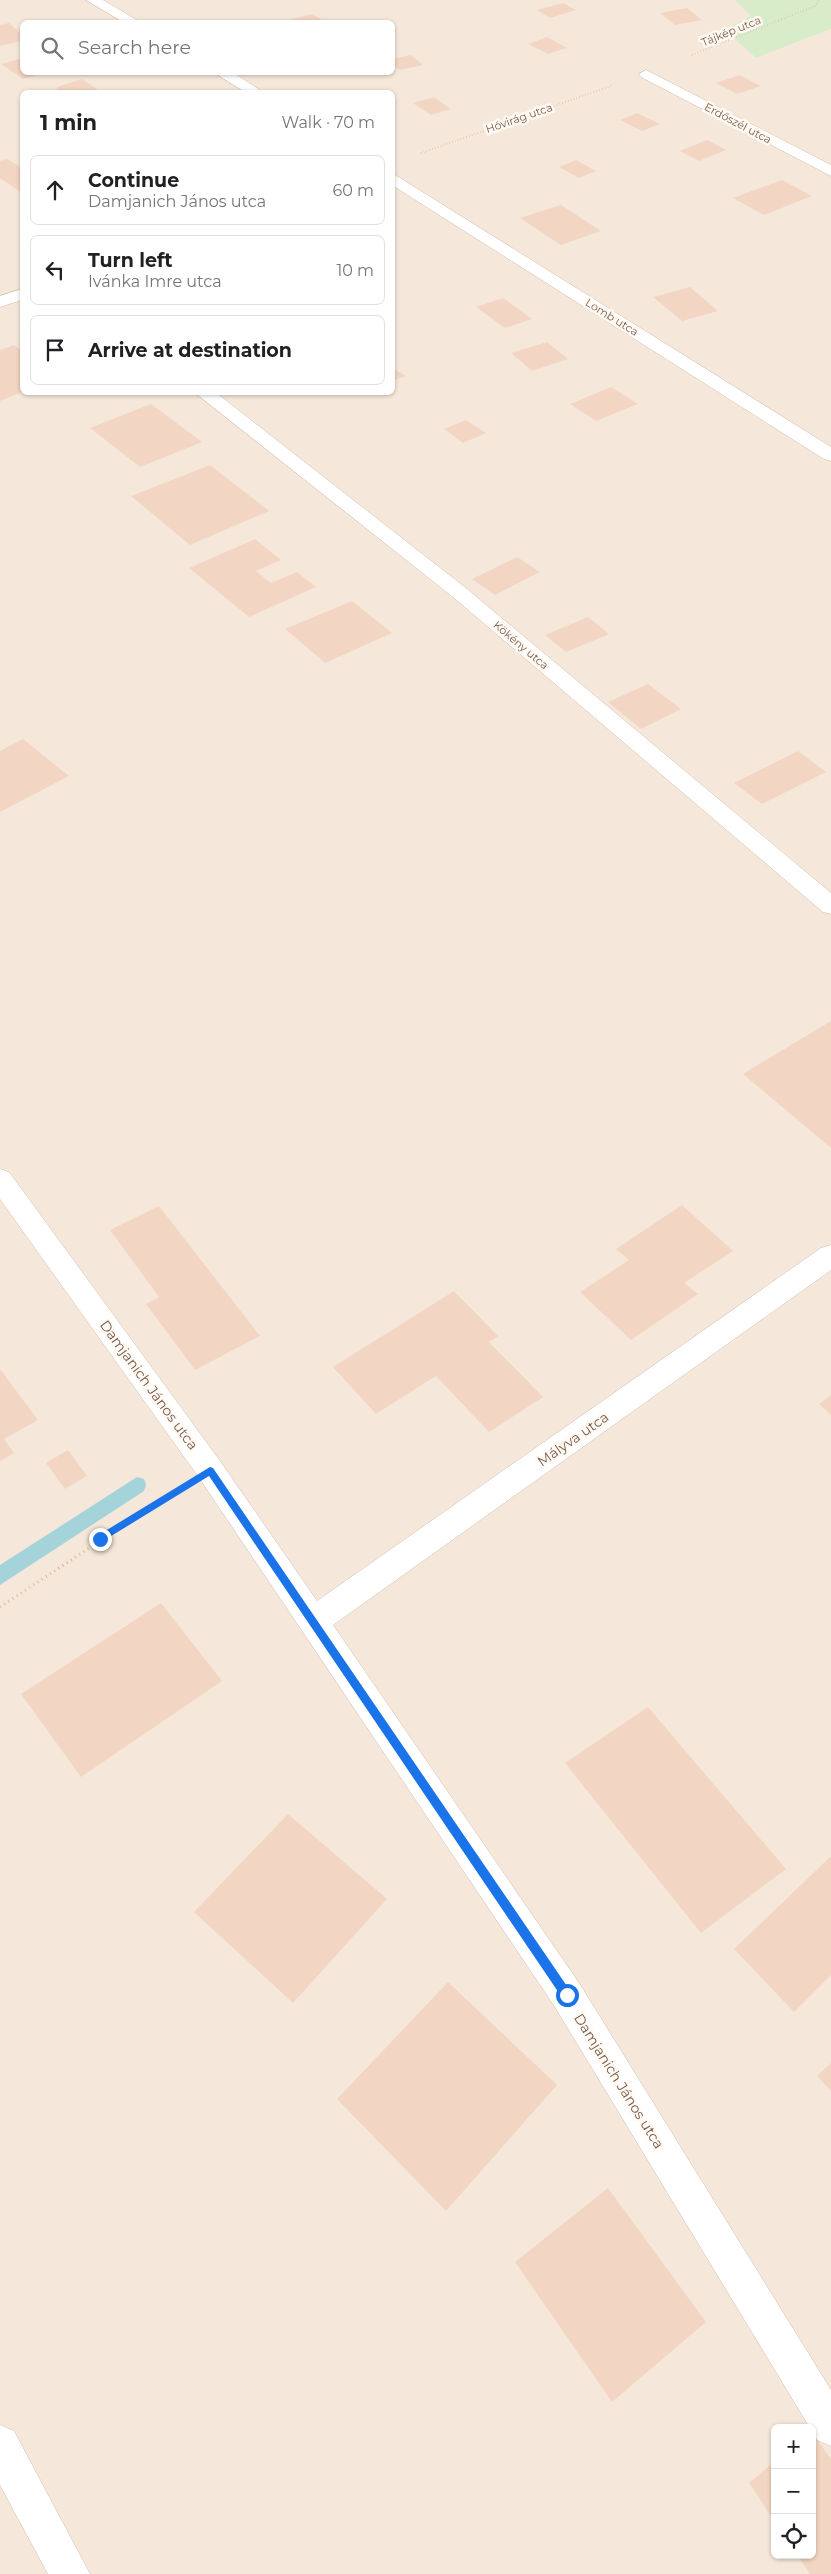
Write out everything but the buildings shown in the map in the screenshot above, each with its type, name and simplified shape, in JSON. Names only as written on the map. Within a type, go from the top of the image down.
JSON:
[{"type":"street","points":[[94,0],[129,20]]},
{"type":"street","name":"Erdőszél utca","points":[[646,74],[831,171]]},
{"type":"street","points":[[225,75],[252,90]]},
{"type":"street","name":"Lomb utca","points":[[395,180],[831,455]]},
{"type":"street","points":[[0,302],[20,295]]},
{"type":"street","name":"Kökény utca","points":[[207,395],[460,593],[831,906]]},
{"type":"street","name":"Damjanich János utca","points":[[0,1179],[210,1470],[567,1995],[831,2426]]},
{"type":"street","name":"Mályva utca","points":[[314,1621],[831,1256]]},
{"type":"street","points":[[0,2444],[70,2574]]},
{"type":"path","name":"Tájkép utca","points":[[646,74],[815,6],[819,0]]},
{"type":"path","name":"Hóvirág utca","points":[[421,153],[646,74]]},
{"type":"path","points":[[0,1607],[100,1539],[210,1470]]},
{"type":"shaded area","points":[[0,0],[735,0],[751,16],[723,29],[756,58],[831,29],[831,2574],[0,2574]]},
{"type":"green space","points":[[735,0],[831,0],[831,29],[756,58],[723,29],[751,16]]},
{"type":"waterway","points":[[0,1576],[137,1485]]},
{"type":"route","points":[[100,1539],[210,1470],[567,1995]]}]
